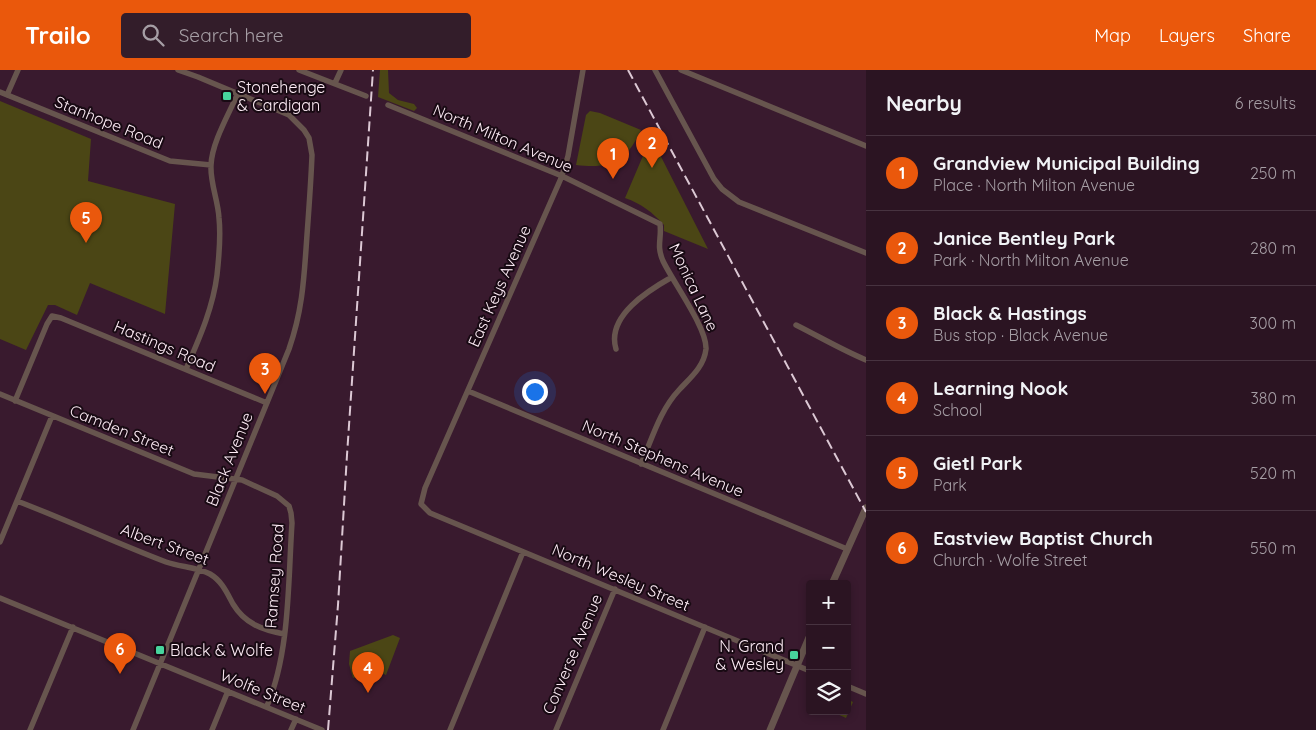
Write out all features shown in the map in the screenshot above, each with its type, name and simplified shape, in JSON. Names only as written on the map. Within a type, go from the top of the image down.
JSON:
[{"type":"street","points":[[7,95],[18,70]]},
{"type":"street","points":[[178,70],[238,93],[216,146],[211,165],[211,176],[220,217],[217,275],[210,309],[186,369]]},
{"type":"street","points":[[299,70],[366,96]]},
{"type":"street","points":[[335,83],[341,70]]},
{"type":"street","name":"East Keys Avenue","points":[[423,507],[422,494],[562,176],[568,156],[583,70]]},
{"type":"street","points":[[655,70],[714,179],[722,189],[739,202],[866,253]]},
{"type":"street","points":[[680,70],[866,146]]},
{"type":"street","name":"Stanhope Road","points":[[0,92],[170,161],[211,165]]},
{"type":"street","name":"Black Avenue","points":[[133,730],[289,349],[297,326],[302,300],[312,154],[309,138],[304,130],[289,116],[238,93]]},
{"type":"street","name":"North Milton Avenue","points":[[388,105],[562,176],[573,184],[660,224]]},
{"type":"street","name":"Monica Lane","points":[[641,464],[664,411],[675,394],[696,372],[706,350],[704,334],[663,262],[658,248],[660,224]]},
{"type":"street","points":[[616,349],[614,342],[619,324],[630,307],[647,292],[672,277]]},
{"type":"street","name":"Hastings Road","points":[[15,400],[52,316],[61,318],[267,403]]},
{"type":"street","points":[[796,326],[838,346],[846,352],[866,360]]},
{"type":"street","name":"North Stephens Avenue","points":[[468,391],[847,549]]},
{"type":"street","name":"Camden Street","points":[[0,394],[194,474],[236,480]]},
{"type":"street","points":[[0,542],[52,416]]},
{"type":"street","name":"Ramsey Road","points":[[236,480],[243,481],[277,496],[289,506],[291,513],[292,524],[284,634],[278,672],[267,706]]},
{"type":"street","name":"Albert Street","points":[[17,500],[166,562],[211,574],[222,584],[234,605],[247,621],[261,628],[284,634]]},
{"type":"street","name":"North Wesley Street","points":[[423,507],[430,513],[808,670]]},
{"type":"street","points":[[834,580],[866,508]]},
{"type":"street","points":[[450,730],[523,552]]},
{"type":"street","name":"Converse Avenue","points":[[556,730],[614,589]]},
{"type":"street","name":"Wolfe Street","points":[[0,598],[322,730]]},
{"type":"street","points":[[30,730],[73,627]]},
{"type":"street","points":[[663,730],[705,627]]},
{"type":"street","points":[[770,730],[806,645]]},
{"type":"street","points":[[851,688],[866,694]]},
{"type":"street","points":[[212,730],[228,691]]},
{"type":"street","points":[[291,730],[296,719]]},
{"type":"shaded area","points":[[380,70],[388,70],[389,93],[398,100],[414,104],[417,108],[414,111],[378,97]]},
{"type":"shaded area","points":[[0,101],[91,139],[88,181],[175,204],[165,314],[90,283],[77,315],[55,305],[48,305],[26,350],[0,339]]},
{"type":"shaded area","points":[[590,111],[600,113],[641,130],[629,150],[616,161],[599,166],[576,165],[586,115]]},
{"type":"shaded area","points":[[651,137],[708,249],[664,231],[664,225],[651,212],[625,198]]},
{"type":"shaded area","points":[[393,635],[400,638],[386,675],[375,670],[353,678],[349,664],[350,651]]},
{"type":"railway","points":[[328,730],[373,70]]},
{"type":"railway","points":[[628,70],[866,512]]},
{"type":"place","name":"Stonehenge & Cardigan","points":[[227,96]]},
{"type":"place","name":"Janice Bentley Park","points":[[652,168]]},
{"type":"place","name":"Grandview Municipal Building","points":[[613,179]]},
{"type":"place","name":"Gietl Park","points":[[86,243]]},
{"type":"place","name":"Black & Hastings","points":[[265,394]]},
{"type":"place","name":"Black & Wolfe","points":[[160,650]]},
{"type":"place","name":"N. Grand & Wesley","points":[[794,655]]},
{"type":"place","name":"Eastview Baptist Church","points":[[120,674]]},
{"type":"place","name":"Learning Nook","points":[[368,693]]}]
